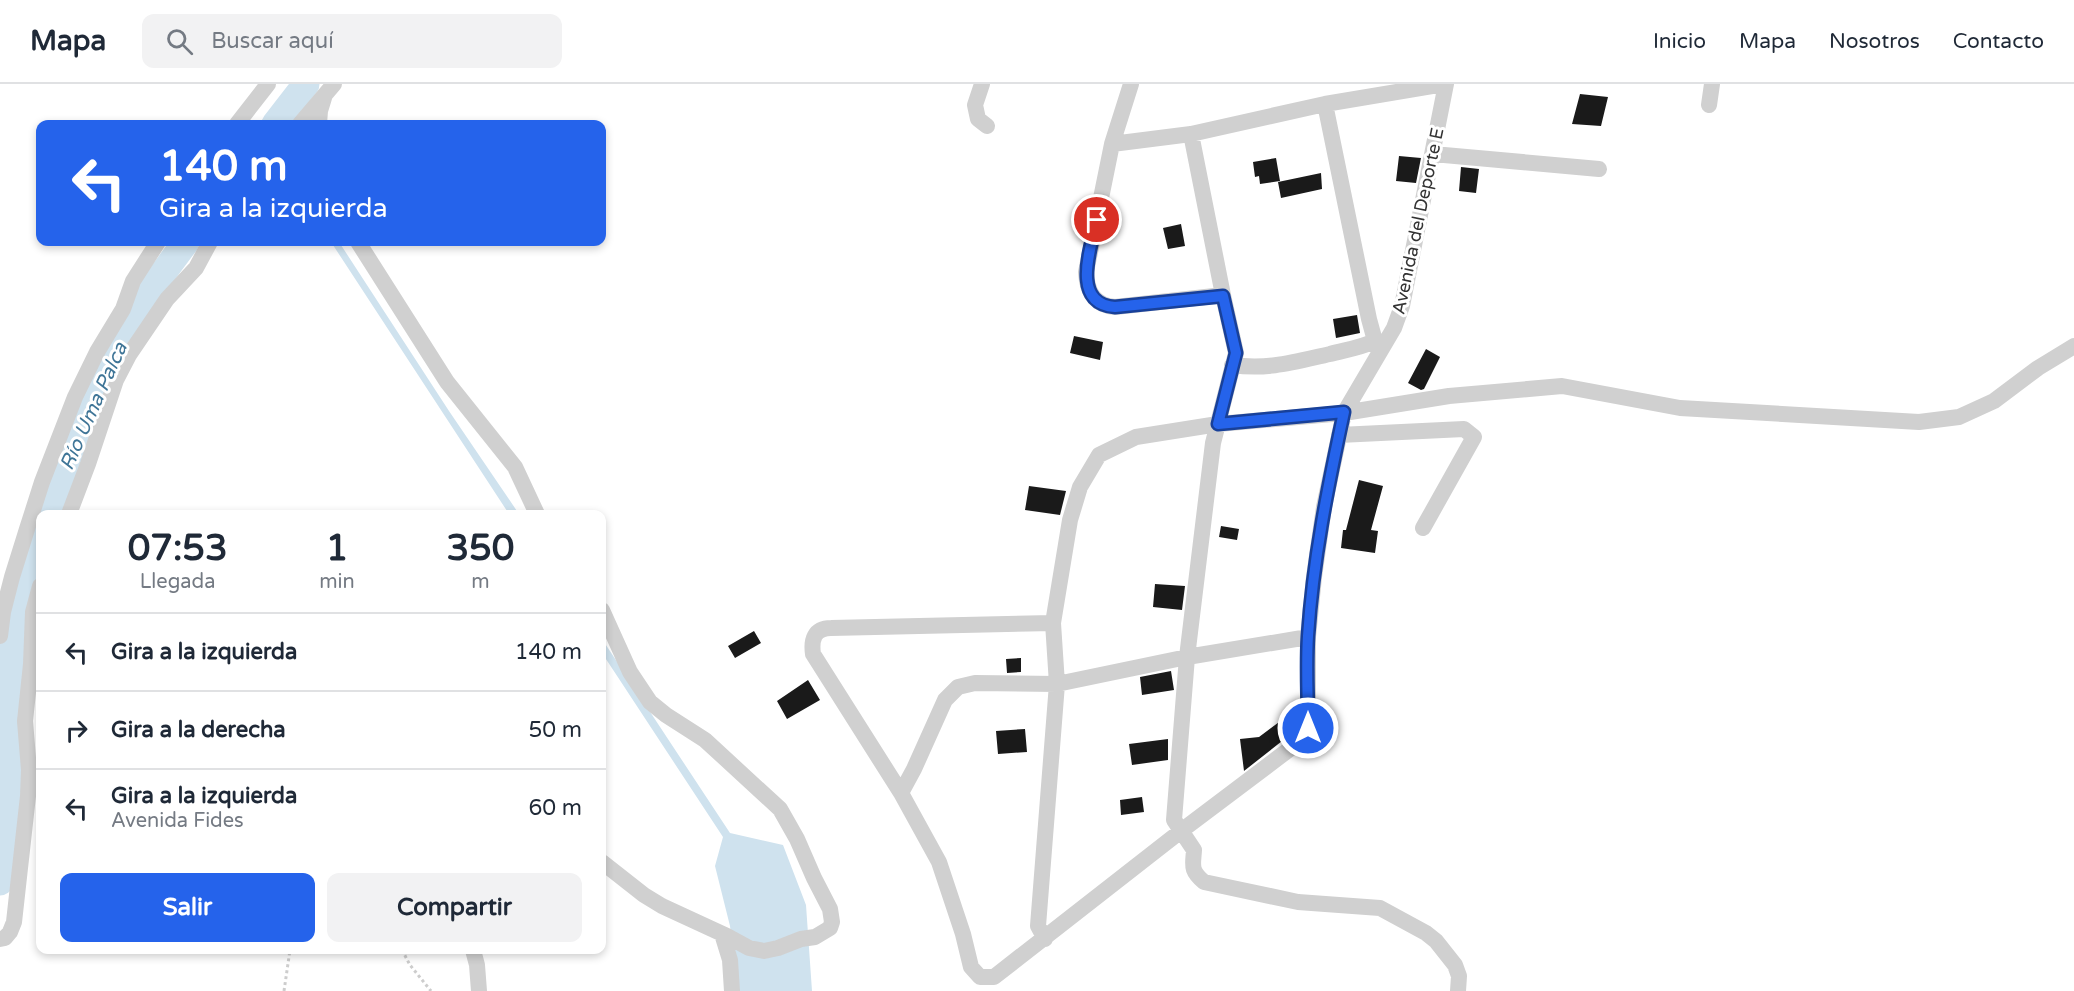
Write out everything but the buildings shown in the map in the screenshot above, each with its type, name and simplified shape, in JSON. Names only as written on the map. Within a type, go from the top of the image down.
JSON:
[{"type":"street","points":[[240,120],[268,84]]},
{"type":"street","points":[[982,84],[975,105],[978,119],[987,126]]},
{"type":"street","points":[[1131,84],[1112,144],[1086,272],[1093,296],[1097,302],[1115,307],[1223,296]]},
{"type":"street","points":[[1112,144],[1191,134],[1325,104],[1445,84]]},
{"type":"street","name":"Avenida del Deporte E","points":[[1181,831],[1299,742],[1305,736],[1308,728],[1308,637],[1324,507],[1339,435],[1344,412],[1378,345],[1394,328],[1402,306],[1445,84]]},
{"type":"street","points":[[1709,105],[1712,84]]},
{"type":"street","points":[[304,120],[329,91]]},
{"type":"street","points":[[319,120],[320,111],[329,91]]},
{"type":"street","points":[[1232,365],[1255,368],[1280,366],[1378,345],[1369,319],[1325,104]]},
{"type":"street","points":[[1191,134],[1236,353],[1213,443],[1187,657],[1174,820],[1194,850],[1192,867],[1196,875],[1204,882],[1298,902],[1380,908],[1426,933],[1436,941],[1455,965],[1459,976],[1458,991]]},
{"type":"street","points":[[1433,154],[1599,169]]},
{"type":"street","points":[[0,636],[3,612],[27,529],[42,482],[75,397],[97,352],[123,309],[133,281],[155,246]]},
{"type":"street","points":[[71,510],[116,381],[129,355],[167,299],[196,268],[208,246]]},
{"type":"street","points":[[361,246],[447,382],[515,467],[535,510]]},
{"type":"street","points":[[1045,939],[1038,926],[1057,684],[1053,623],[1070,520],[1080,487],[1099,455],[1136,437],[1218,424],[1344,412],[1449,396],[1562,386],[1680,408],[1919,422],[1959,417],[1994,401],[2038,368],[2074,346]]},
{"type":"street","points":[[1339,435],[1464,429],[1474,437],[1424,528]]},
{"type":"street","points":[[0,939],[10,932],[14,922],[28,796],[29,770],[25,721],[31,664],[33,612],[36,601]]},
{"type":"street","points":[[606,619],[630,672],[650,702],[705,740],[780,809],[830,909],[832,922],[830,928],[822,934],[764,951],[748,948],[653,900],[606,865]]},
{"type":"street","points":[[1053,623],[825,628],[816,633],[812,642],[813,654],[901,793],[939,862],[963,934],[971,967],[975,973],[980,977],[994,977],[1181,831]]},
{"type":"street","points":[[901,793],[945,700],[958,687],[975,683],[1057,684],[1187,657],[1308,637]]},
{"type":"street","points":[[722,934],[730,960],[732,991]]},
{"type":"street","points":[[474,954],[479,991]]},
{"type":"path","points":[[284,991],[289,954]]},
{"type":"path","points":[[404,954],[431,991]]},
{"type":"water","points":[[334,246],[342,246],[516,510],[506,510]]},
{"type":"water","points":[[606,645],[730,833],[783,845],[806,905],[812,991],[738,991],[730,926],[715,866],[723,837],[606,659]]},
{"type":"waterway","name":"Río Uma Palca","points":[[278,120],[306,84]]},
{"type":"waterway","points":[[285,111],[291,117],[290,120]]},
{"type":"waterway","name":"Río Uma Palca","points":[[49,510],[102,373],[141,305],[183,246]]},
{"type":"waterway","name":"Río Uma Palca","points":[[0,882],[6,824],[14,635],[23,589],[36,543]]},
{"type":"waterway","points":[[0,742],[9,731]]},
{"type":"route","points":[[1097,220],[1086,272],[1089,288],[1097,302],[1115,307],[1223,296],[1236,353],[1218,424],[1344,412],[1324,507],[1314,577],[1308,637],[1308,728]]}]
